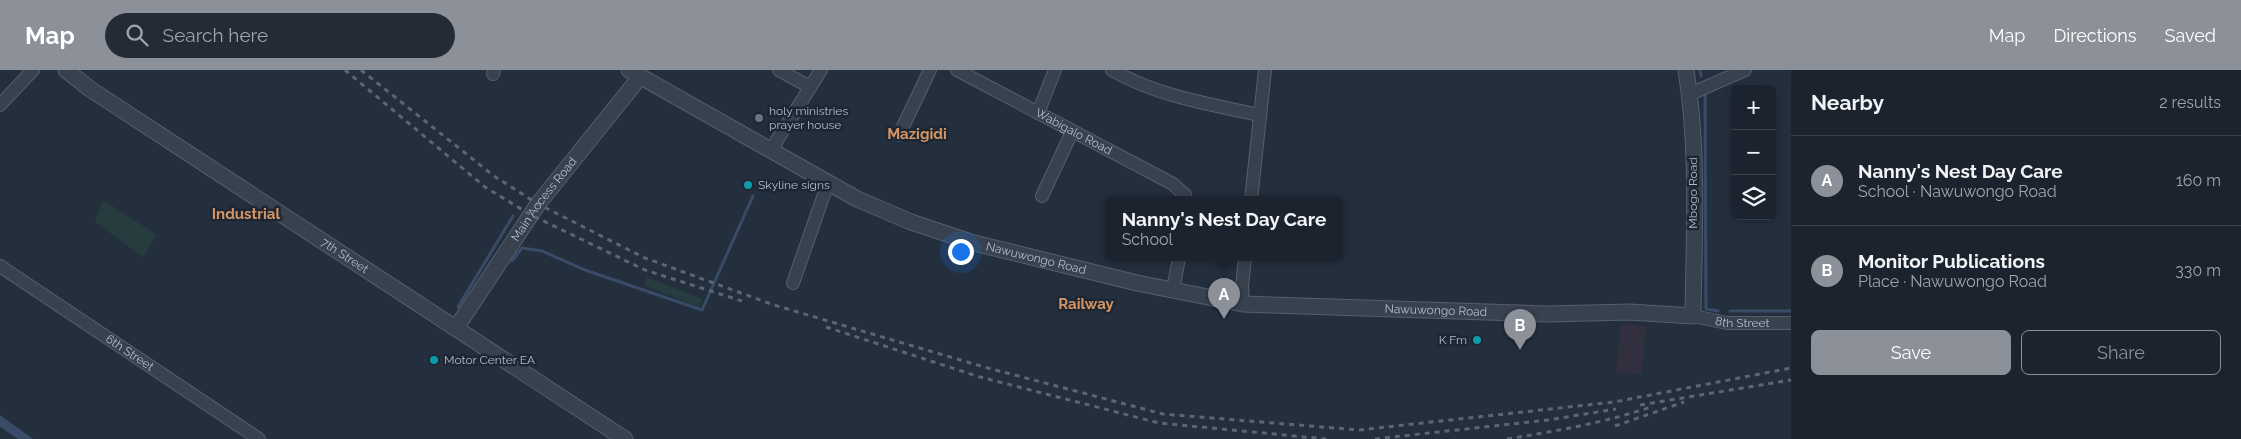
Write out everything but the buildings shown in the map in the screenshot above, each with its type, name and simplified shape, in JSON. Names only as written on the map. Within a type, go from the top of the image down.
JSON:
[{"type":"street","points":[[0,105],[33,70]]},
{"type":"street","name":"7th Street","points":[[66,70],[90,89],[625,439]]},
{"type":"street","points":[[779,70],[810,87]]},
{"type":"street","points":[[771,150],[821,70]]},
{"type":"street","points":[[899,136],[930,70]]},
{"type":"street","name":"Wabigalo Road","points":[[957,70],[1173,184],[1185,196]]},
{"type":"street","points":[[1038,113],[1055,70]]},
{"type":"street","points":[[1112,70],[1134,82],[1174,97],[1259,115]]},
{"type":"street","points":[[1251,196],[1265,70]]},
{"type":"street","name":"Mbogo Road","points":[[1686,70],[1690,94],[1694,168],[1693,316]]},
{"type":"street","points":[[1690,94],[1745,70]]},
{"type":"street","name":"Main Access Road","points":[[456,328],[538,204],[638,72]]},
{"type":"street","name":"Nawuwongo Road","points":[[638,72],[857,199],[911,222],[974,243],[1173,290],[1244,304],[1547,314],[1630,312],[1693,316]]},
{"type":"street","points":[[1042,196],[1072,132]]},
{"type":"street","points":[[793,283],[828,183]]},
{"type":"street","points":[[1173,290],[1178,261]]},
{"type":"street","points":[[1244,304],[1242,286],[1245,261]]},
{"type":"street","name":"6th Street","points":[[0,266],[259,439]]},
{"type":"street","name":"8th Street","points":[[1693,316],[1727,323],[1791,323]]},
{"type":"shaded area","points":[[1621,324],[1646,326],[1642,374],[1616,372]]},
{"type":"green space","points":[[103,200],[157,235],[143,257],[95,222]]},
{"type":"green space","points":[[647,277],[702,299],[699,307],[644,285]]},
{"type":"water","points":[[0,415],[33,439],[18,439],[0,427]]},
{"type":"waterway","points":[[1700,70],[1701,76]]},
{"type":"waterway","points":[[1705,93],[1706,309],[1718,311]]},
{"type":"waterway","points":[[512,261],[522,248],[542,251],[585,270],[702,310],[753,196]]},
{"type":"waterway","points":[[458,307],[513,216]]},
{"type":"waterway","points":[[1730,311],[1791,311]]},
{"type":"railway","points":[[345,70],[485,187],[531,215],[645,270],[742,301]]},
{"type":"railway","points":[[361,70],[494,176],[538,204],[645,258],[774,305],[984,367],[1163,414],[1359,430],[1614,402],[1791,368]]},
{"type":"railway","points":[[826,327],[980,377],[1159,423],[1326,439]]},
{"type":"railway","points":[[1640,405],[1791,380]]},
{"type":"railway","points":[[1615,426],[1684,402]]},
{"type":"railway","points":[[1507,439],[1561,430],[1651,407]]},
{"type":"railway","points":[[1375,439],[1548,420],[1616,409]]},
{"type":"place","name":"holy ministries prayer house","points":[[759,118]]},
{"type":"place","name":"Skyline signs","points":[[748,185]]},
{"type":"place","name":"Nanny's Nest Day Care","points":[[1224,319]]},
{"type":"place","name":"K Fm","points":[[1477,340]]},
{"type":"place","name":"Monitor Publications","points":[[1520,350]]},
{"type":"place","name":"Motor Center EA","points":[[434,360]]},
{"type":"district","name":"Mazigidi","points":[[917,134]]},
{"type":"district","name":"Industrial","points":[[246,214]]},
{"type":"district","name":"Railway","points":[[1086,304]]}]
